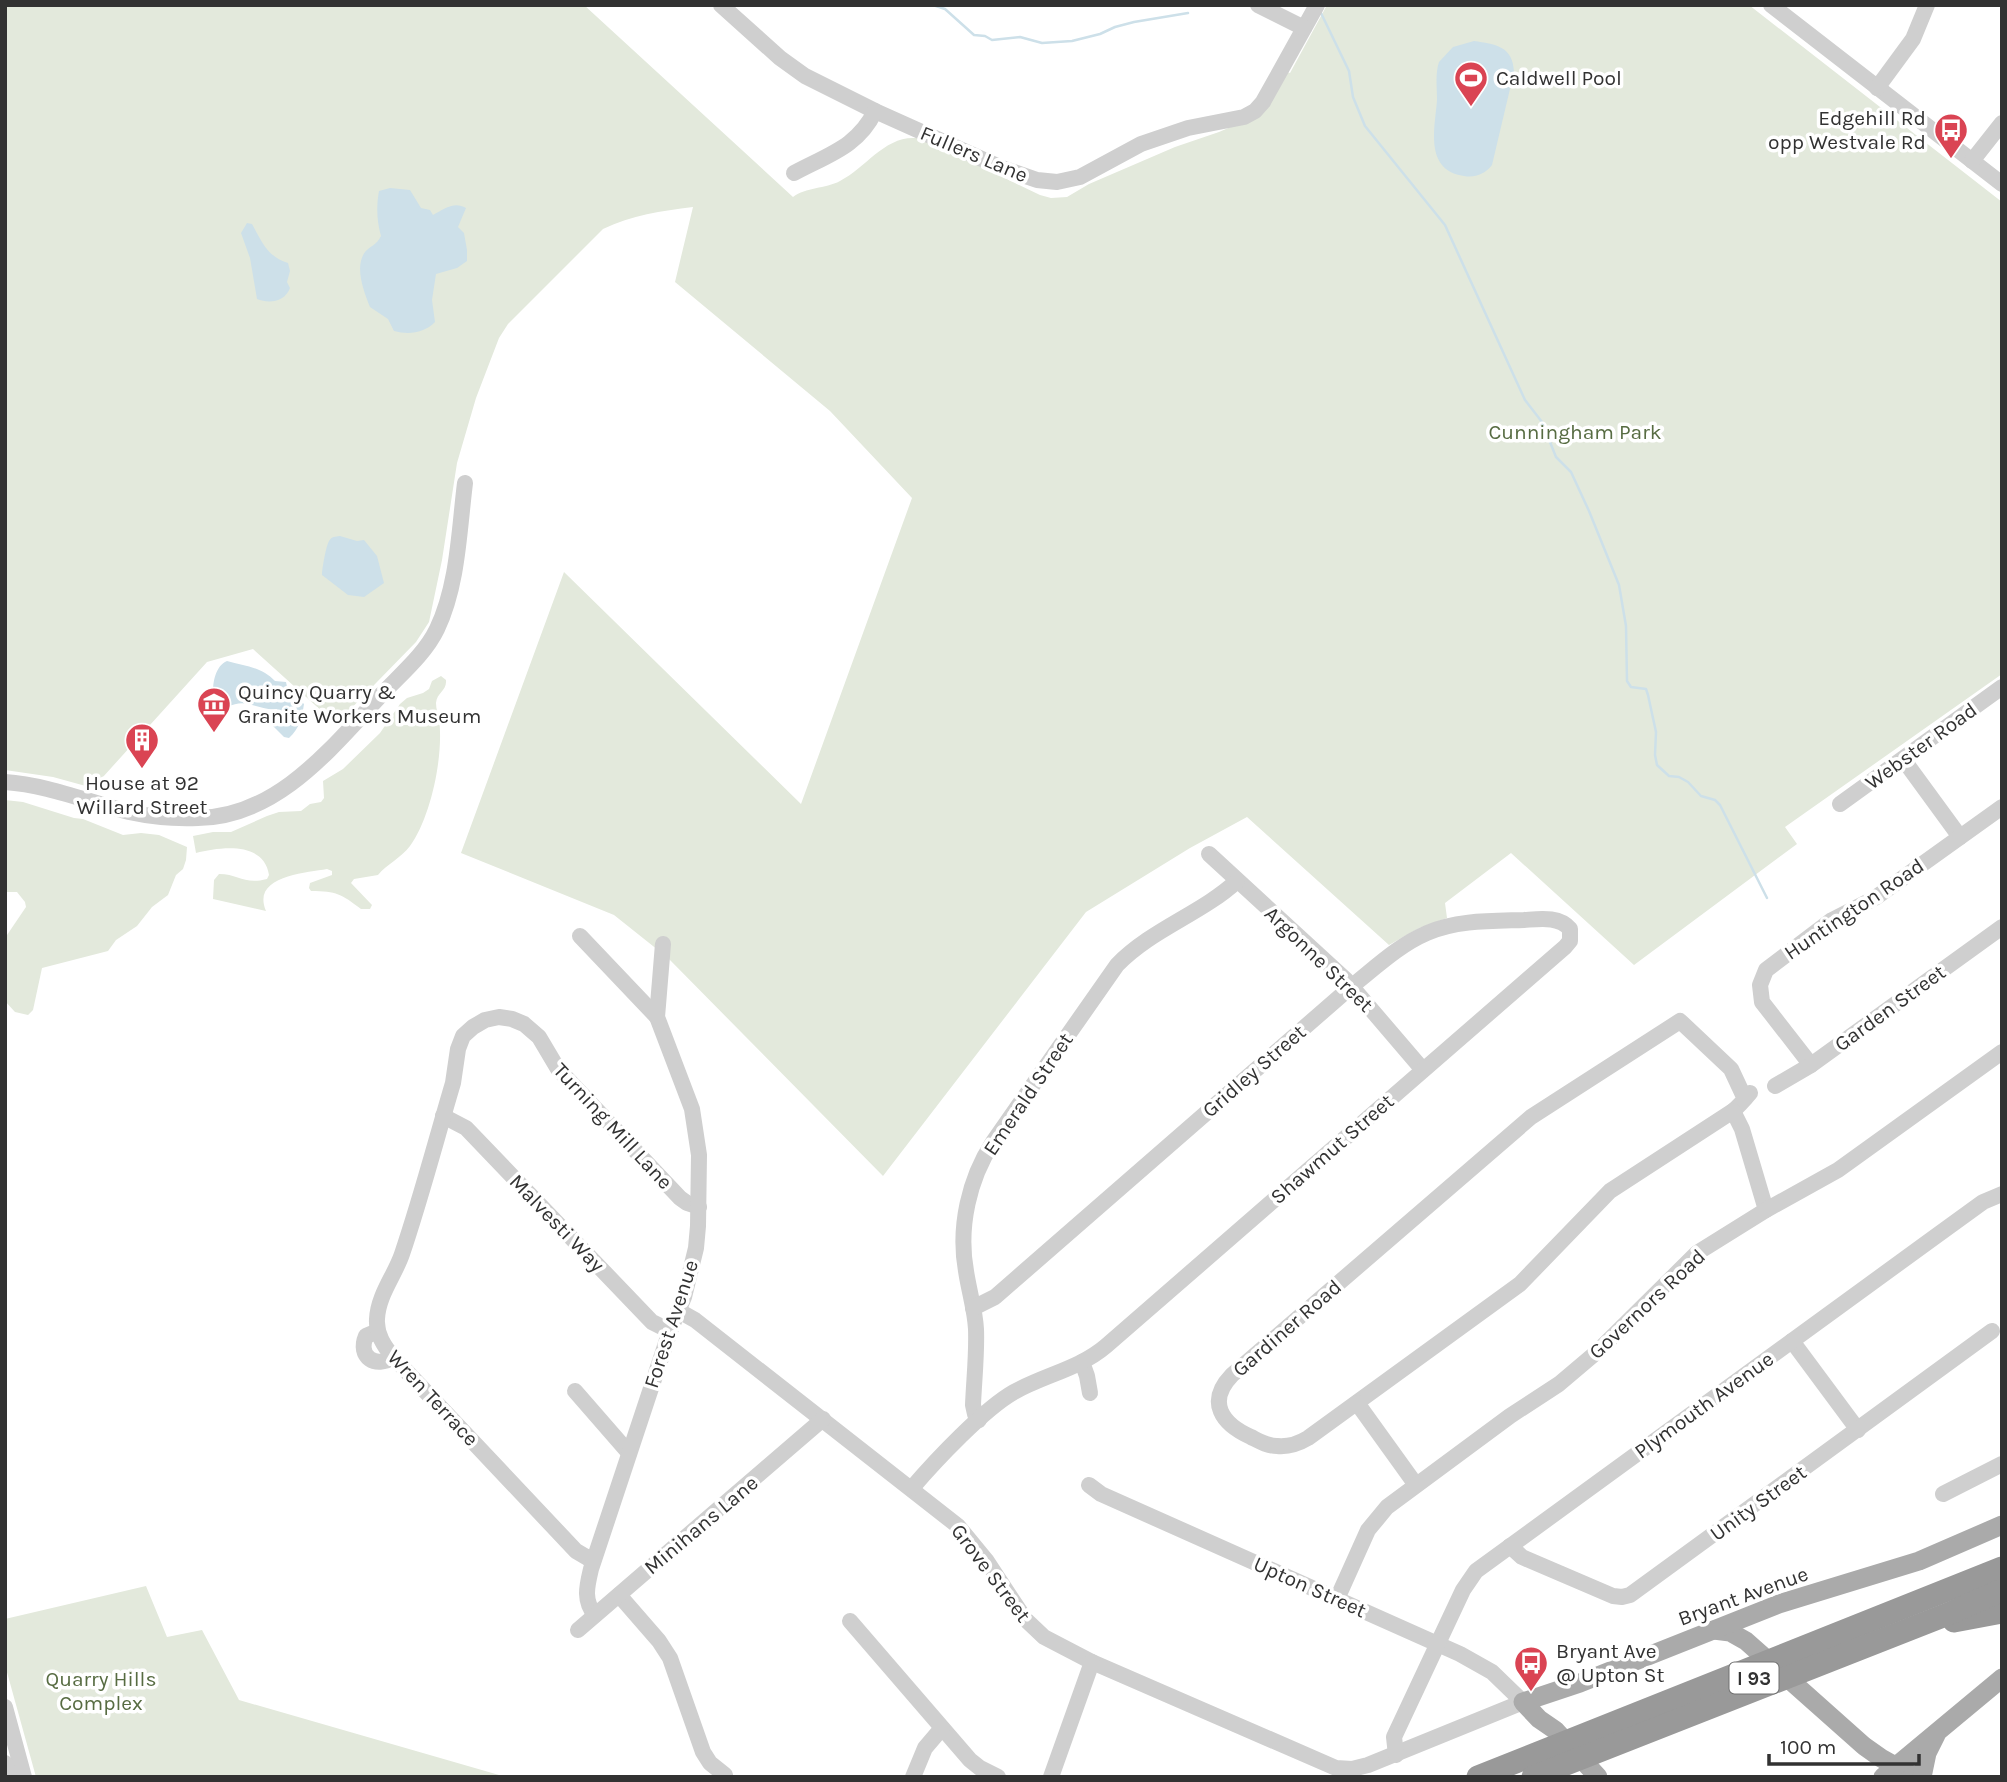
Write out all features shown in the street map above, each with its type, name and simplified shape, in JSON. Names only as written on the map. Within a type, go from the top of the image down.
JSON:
[{"type":"highway","points":[[1953,1589],[2002,1550]]},
{"type":"highway","name":"I 93","points":[[1478,1777],[1953,1589],[2002,1567]]},
{"type":"highway","name":"I 93","points":[[1505,1777],[2002,1578]]},
{"type":"highway","name":"I 93","points":[[1533,1777],[1948,1614],[2002,1590]]},
{"type":"highway","name":"I 93","points":[[1556,1777],[2002,1599]]},
{"type":"highway","points":[[1951,1621],[2002,1612]]},
{"type":"main road","name":"Bryant Avenue","points":[[1523,1702],[1580,1683],[1779,1604],[1919,1561],[2002,1525]]},
{"type":"main road","points":[[1709,1631],[1730,1632],[1751,1645],[1864,1746],[1889,1772],[1915,1777]]},
{"type":"main road","points":[[1889,1772],[2002,1678]]},
{"type":"main road","points":[[1555,1730],[1552,1717],[1555,1707],[1566,1692],[1580,1683]]},
{"type":"main road","points":[[1523,1702],[1539,1719],[1555,1730],[1598,1777]]},
{"type":"main road","points":[[1922,1777],[1927,1753],[1939,1730]]},
{"type":"street","name":"Fullers Lane","points":[[721,5],[796,71],[874,111],[1011,172],[1037,180],[1064,181],[1087,174],[1150,140],[1195,126],[1238,119],[1255,111],[1264,102],[1317,5]]},
{"type":"street","points":[[1258,5],[1304,28]]},
{"type":"street","points":[[1771,5],[2002,184]]},
{"type":"street","points":[[1877,88],[1913,39],[1927,5]]},
{"type":"street","points":[[794,173],[853,141],[866,129],[874,111]]},
{"type":"street","points":[[1972,161],[2002,123]]},
{"type":"street","points":[[5,782],[37,786],[133,813],[178,818],[210,818],[227,814],[263,801],[287,788],[337,742],[418,657],[434,635],[452,584],[465,483]]},
{"type":"street","name":"Webster Road","points":[[1840,804],[2002,687]]},
{"type":"street","points":[[1903,759],[1960,837]]},
{"type":"street","name":"Huntington Road","points":[[1811,1066],[1762,1002],[1762,974],[1827,923],[1875,898],[2002,807]]},
{"type":"street","name":"Argonne Street","points":[[1209,854],[1352,986],[1423,1070]]},
{"type":"street","name":"Emerald Street","points":[[979,1420],[973,1405],[976,1331],[964,1260],[964,1229],[971,1189],[987,1151],[1118,965],[1137,947],[1237,881]]},
{"type":"street","name":"Gridley Street","points":[[973,1308],[995,1297],[1352,986],[1400,948],[1427,933],[1446,927],[1486,921],[1547,919],[1559,921],[1570,929]]},
{"type":"street","name":"Garden Street","points":[[1775,1086],[1811,1066],[2002,927]]},
{"type":"street","name":"Shawmut Street","points":[[912,1488],[979,1420],[1014,1392],[1082,1362],[1106,1346],[1568,944],[1570,929]]},
{"type":"street","points":[[580,936],[657,1017]]},
{"type":"street","name":"Forest Avenue","points":[[595,1615],[586,1596],[593,1561],[688,1282],[696,1248],[699,1156],[696,1126],[657,1017],[663,944]]},
{"type":"street","name":"Turning Mill Lane","points":[[443,1116],[454,1077],[456,1055],[467,1031],[492,1018],[505,1017],[519,1021],[534,1032],[558,1069],[680,1198],[699,1207]]},
{"type":"street","name":"Gardiner Road","points":[[1680,1021],[1731,1069],[1743,1101],[1610,1191],[1520,1284],[1302,1441],[1277,1447],[1233,1428],[1222,1414],[1219,1402],[1221,1390],[1233,1375],[1523,1123],[1680,1021]]},
{"type":"street","points":[[669,1045],[687,1063]]},
{"type":"street","name":"Governors Road","points":[[1337,1599],[1372,1523],[1387,1507],[1559,1384],[1598,1351],[1697,1253],[1838,1170],[2002,1052]]},
{"type":"street","points":[[1743,1101],[1742,1129],[1766,1210]]},
{"type":"street","name":"Wren Terrace","points":[[443,1116],[401,1258],[380,1303],[376,1317],[378,1331],[366,1336],[363,1348],[365,1355],[371,1361],[379,1363],[393,1357],[576,1552],[593,1561]]},
{"type":"street","name":"Malvesti Way","points":[[443,1116],[466,1128],[652,1322],[670,1331]]},
{"type":"street","name":"Plymouth Avenue","points":[[1396,1755],[1394,1737],[1472,1577],[1510,1546],[1983,1202],[2002,1194]]},
{"type":"street","name":"Grove Street","points":[[678,1311],[695,1320],[912,1488],[967,1534],[1033,1628],[1051,1641],[1092,1662],[1327,1765],[1343,1769]]},
{"type":"street","name":"Unity Street","points":[[1510,1546],[1522,1557],[1613,1596],[1626,1597],[1992,1331]]},
{"type":"street","points":[[1792,1341],[1858,1430]]},
{"type":"street","points":[[1082,1362],[1090,1393]]},
{"type":"street","points":[[575,1391],[629,1453]]},
{"type":"street","points":[[1357,1403],[1416,1485]]},
{"type":"street","name":"Minihans Lane","points":[[578,1630],[823,1419]]},
{"type":"street","points":[[1942,1494],[2002,1464]]},
{"type":"street","name":"Upton Street","points":[[1089,1485],[1101,1494],[1439,1644],[1492,1672],[1523,1702]]},
{"type":"street","points":[[619,1595],[666,1652],[703,1752],[710,1763],[725,1775]]},
{"type":"street","points":[[850,1621],[975,1764],[998,1777]]},
{"type":"street","points":[[1051,1777],[1092,1662]]},
{"type":"street","name":"Bryant Avenue","points":[[1343,1769],[1361,1767],[1396,1755],[1523,1702]]},
{"type":"street","points":[[5,1707],[24,1777]]},
{"type":"street","points":[[913,1777],[925,1748],[942,1728]]},
{"type":"street","points":[[5,1763],[9,1777]]},
{"type":"green space","name":"Cunningham Park","points":[[5,5],[584,5],[793,197],[804,191],[840,181],[890,144],[913,138],[926,140],[1051,198],[1067,197],[1089,184],[1175,147],[1256,116],[1284,71],[1290,73],[1327,5],[1749,5],[2002,202],[2002,674],[1785,827],[1797,844],[1634,965],[1511,853],[1445,903],[1447,918],[1419,928],[1389,945],[1247,817],[1190,848],[1086,912],[883,1176],[668,958],[614,915],[461,853],[564,572],[801,804],[912,498],[830,411],[675,282],[693,207],[636,217],[603,229],[508,324],[499,338],[476,398],[457,463],[429,622],[416,642],[336,724],[253,649],[207,662],[93,788],[53,777],[5,770]]},
{"type":"green space","points":[[441,676],[446,680],[446,684],[436,703],[440,750],[430,803],[410,846],[378,875],[354,879],[351,883],[372,905],[370,909],[361,909],[333,893],[311,891],[310,883],[332,875],[332,871],[327,869],[294,875],[273,883],[266,890],[263,899],[266,911],[213,899],[214,880],[219,874],[253,881],[267,879],[269,875],[259,856],[250,852],[229,848],[196,853],[193,836],[231,832],[279,812],[301,811],[310,804],[321,802],[324,798],[323,781],[343,769],[380,733],[400,704],[407,698],[429,689],[432,681]]},
{"type":"green space","points":[[5,800],[23,802],[83,819],[123,835],[159,835],[187,847],[183,869],[176,875],[168,895],[152,907],[137,926],[116,940],[108,951],[42,968],[33,1010],[28,1015],[15,1012],[5,1001],[5,938],[26,907],[17,892],[5,892]]},
{"type":"green space","name":"Quarry Hills Complex","points":[[146,1586],[167,1637],[202,1630],[239,1700],[506,1777],[36,1777],[5,1665],[5,1619]]},
{"type":"shaded area","name":"Caldwell Pool","points":[[1474,41],[1502,48],[1513,63],[1514,72],[1492,165],[1480,175],[1464,176],[1451,172],[1437,157],[1434,135],[1437,76],[1439,62],[1453,47]]},
{"type":"shaded area","points":[[390,188],[410,190],[421,208],[430,210],[433,215],[453,206],[466,208],[458,227],[464,233],[467,261],[457,268],[436,274],[432,300],[435,322],[416,332],[394,331],[388,319],[370,307],[361,280],[362,258],[381,236],[377,214],[379,191]]},
{"type":"shaded area","points":[[247,223],[252,224],[270,253],[288,263],[290,271],[287,282],[290,288],[281,299],[257,299],[250,258],[241,233]]},
{"type":"shaded area","points":[[340,536],[357,541],[364,540],[377,556],[384,583],[364,597],[348,595],[322,575],[329,541],[332,537]]},
{"type":"shaded area","points":[[227,661],[259,670],[275,681],[286,682],[288,691],[293,690],[295,696],[304,704],[298,726],[289,738],[284,737],[267,720],[279,713],[277,709],[243,703],[214,710],[215,676]]},
{"type":"waterway","points":[[933,5],[945,9],[974,35],[992,40],[1020,37],[1042,43],[1072,41],[1134,22],[1188,13]]},
{"type":"waterway","points":[[1320,11],[1349,71],[1353,97],[1365,126],[1445,225],[1525,400],[1542,422],[1556,457],[1571,472],[1589,511],[1619,585],[1626,626],[1627,681],[1631,687],[1646,689],[1656,732],[1657,765],[1669,776],[1688,782],[1701,796],[1715,800],[1720,805],[1767,898]]},
{"type":"place","name":"Caldwell Pool","points":[[1471,108]]},
{"type":"place","name":"Edgehill Rd opp Westvale Rd","points":[[1951,160]]},
{"type":"place","name":"Quincy Quarry & Granite Workers Museum","points":[[214,734]]},
{"type":"place","name":"House at 92 Willard Street","points":[[142,770]]},
{"type":"place","name":"Bryant Ave @ Upton St","points":[[1531,1693]]}]
